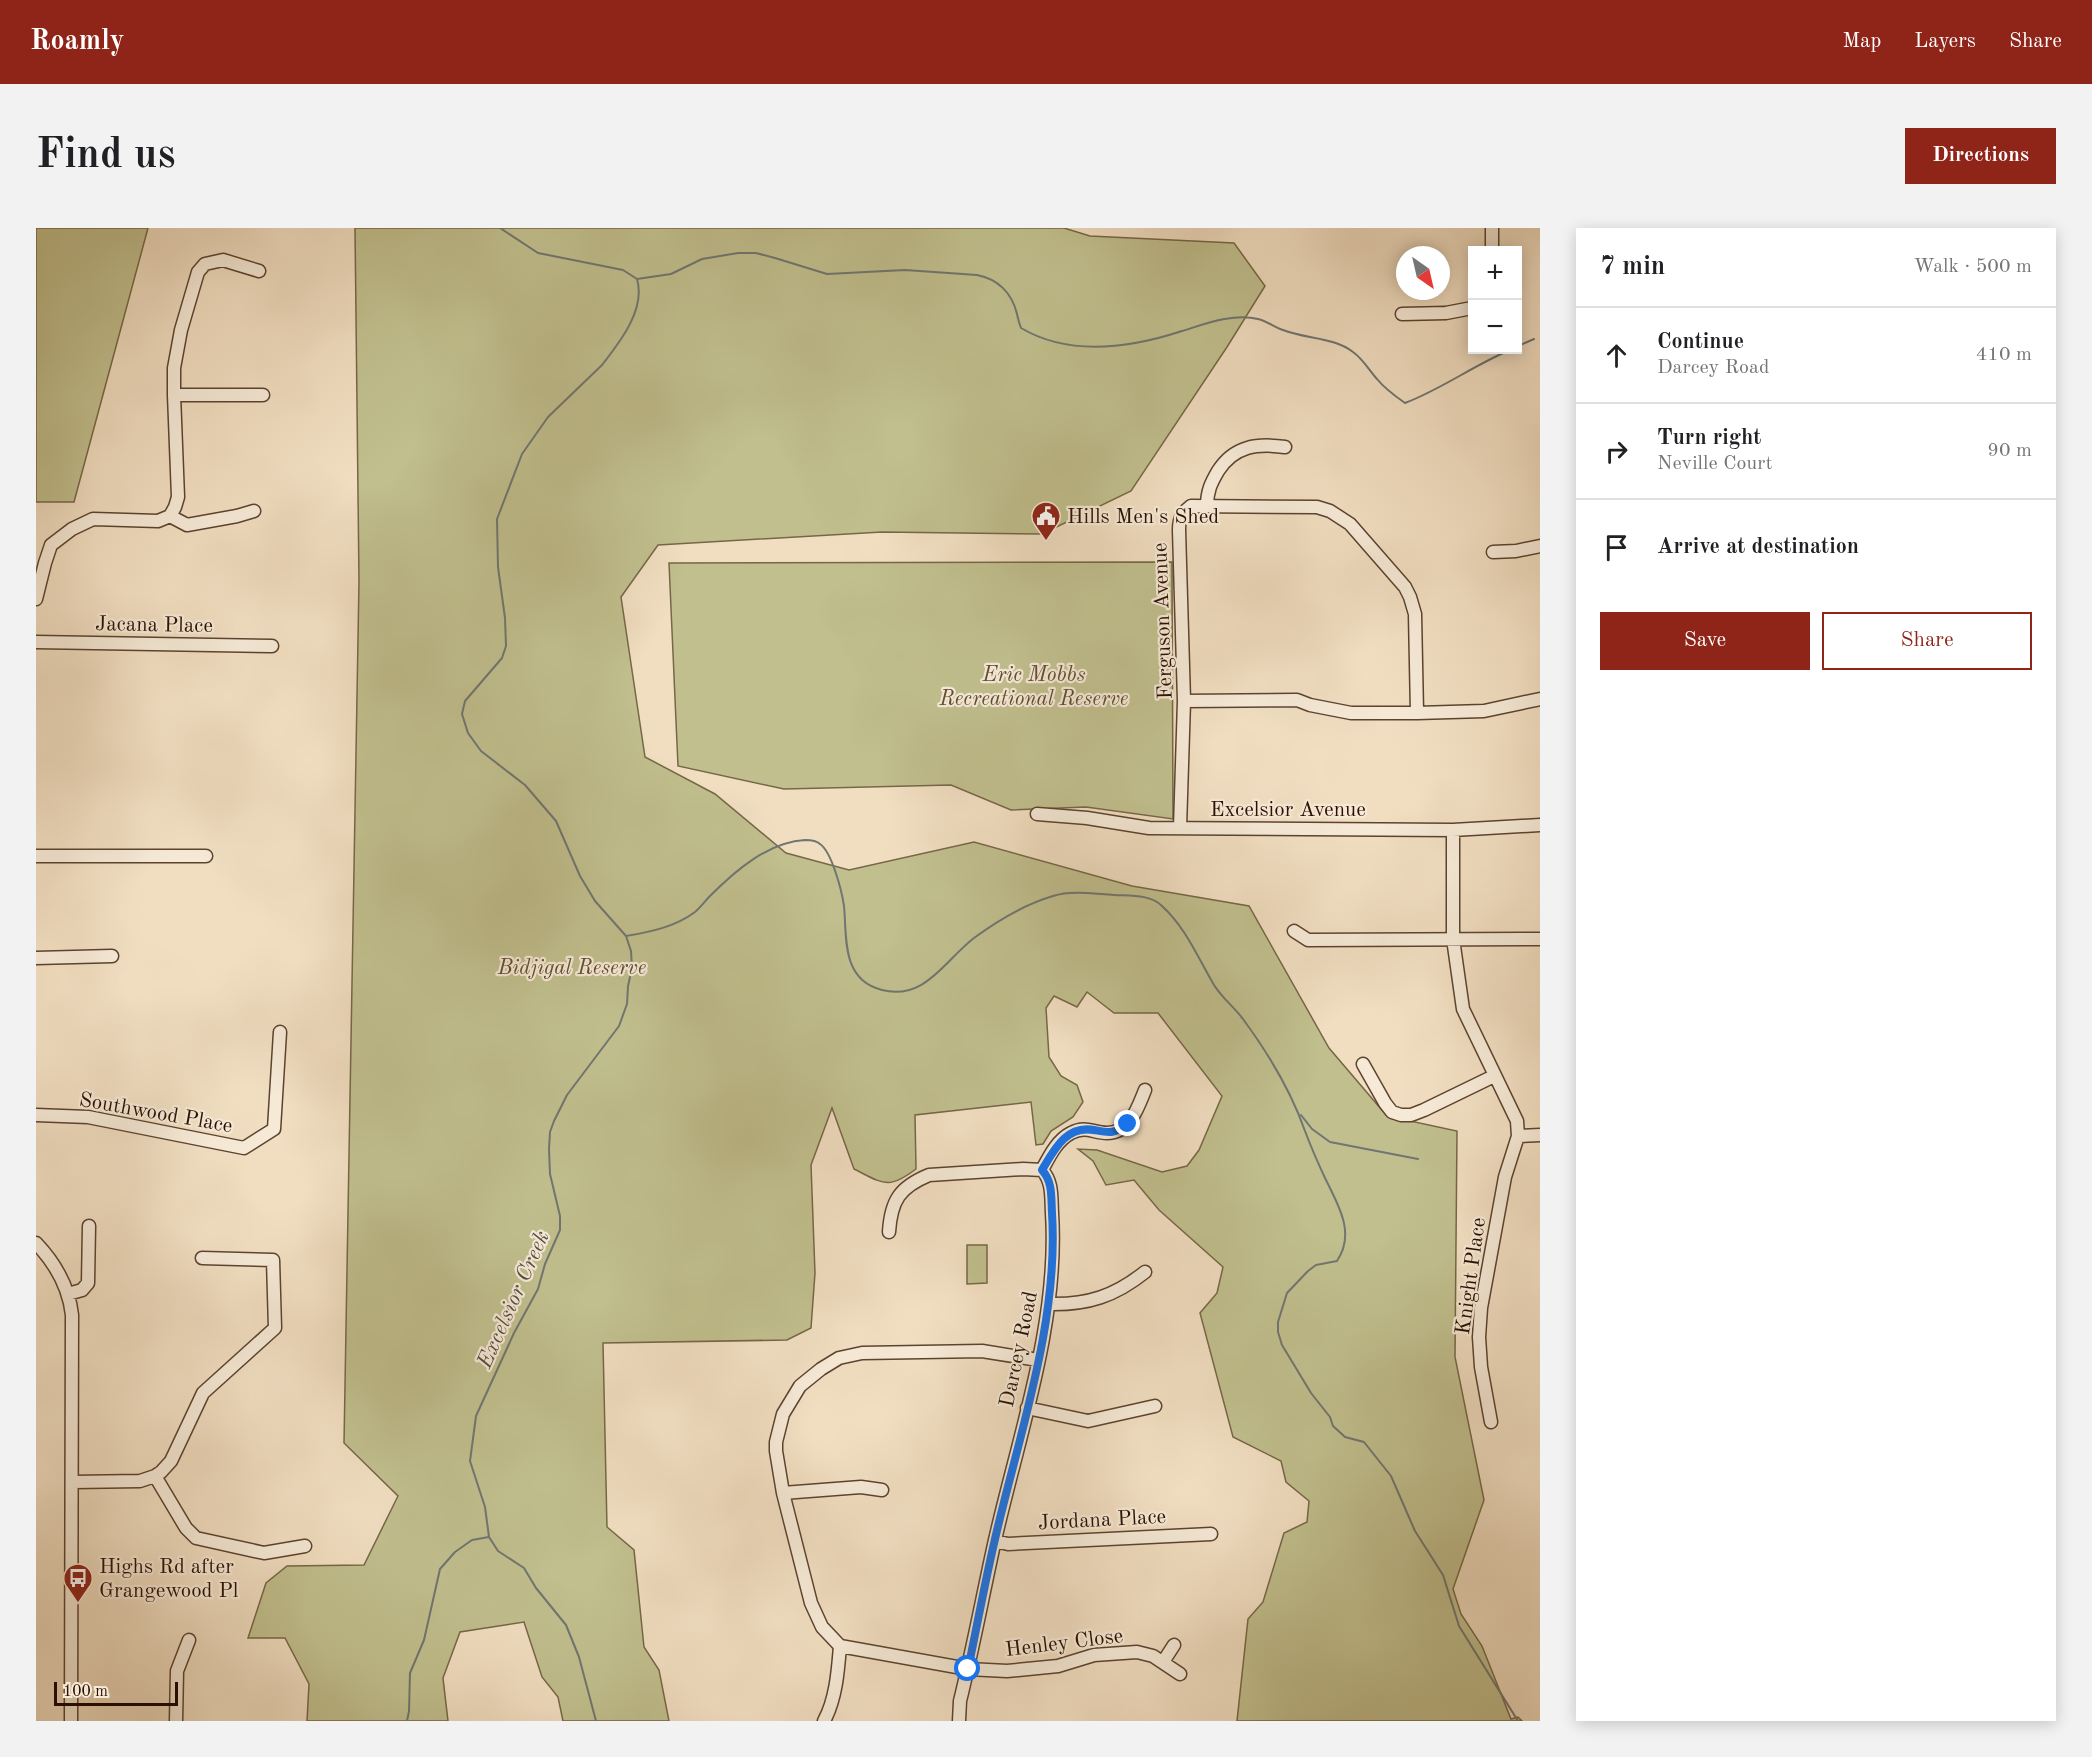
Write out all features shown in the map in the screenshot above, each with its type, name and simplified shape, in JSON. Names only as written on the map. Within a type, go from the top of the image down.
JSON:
[{"type":"street","points":[[1491,246],[1492,228]]},
{"type":"street","points":[[36,599],[51,545],[72,529],[93,519],[158,521],[170,516],[178,497],[174,368],[181,330],[198,272],[205,264],[223,260],[259,271]]},
{"type":"street","points":[[1402,315],[1446,313],[1468,309]]},
{"type":"street","points":[[174,395],[263,395]]},
{"type":"street","points":[[1207,506],[1207,493],[1212,481],[1231,456],[1240,450],[1259,445],[1284,447]]},
{"type":"street","name":"Ferguson Avenue","points":[[1180,828],[1184,701],[1179,520],[1183,512],[1191,506],[1317,507],[1336,514],[1350,524],[1405,587],[1414,605],[1417,713]]},
{"type":"street","points":[[170,516],[187,525],[254,511]]},
{"type":"street","points":[[1493,552],[1516,551],[1540,546]]},
{"type":"street","name":"Jacana Place","points":[[36,642],[272,646]]},
{"type":"street","points":[[1184,701],[1297,700],[1310,705],[1351,713],[1417,713],[1484,711],[1540,699]]},
{"type":"street","name":"Excelsior Avenue","points":[[1037,814],[1087,818],[1149,828],[1453,830],[1540,825]]},
{"type":"street","points":[[1453,830],[1453,939],[1462,1009],[1517,1121],[1518,1136],[1540,1135]]},
{"type":"street","points":[[36,856],[206,856]]},
{"type":"street","points":[[1294,931],[1308,940],[1540,939]]},
{"type":"street","points":[[36,958],[112,956]]},
{"type":"street","name":"Southwood Place","points":[[36,1116],[88,1117],[244,1148],[274,1129],[280,1032]]},
{"type":"street","points":[[1363,1064],[1385,1103],[1392,1112],[1401,1115],[1411,1115],[1424,1110],[1494,1076]]},
{"type":"street","points":[[889,1232],[890,1215],[897,1196],[923,1177],[1023,1169],[1042,1170],[1058,1143],[1069,1134],[1082,1129],[1107,1134],[1118,1131],[1128,1124],[1145,1090]]},
{"type":"street","name":"Knight Place","points":[[1491,1422],[1481,1367],[1479,1338],[1481,1308],[1505,1177],[1518,1136]]},
{"type":"street","name":"Darcey Road","points":[[959,1721],[960,1701],[1049,1304],[1053,1231],[1050,1184],[1048,1176],[1042,1170]]},
{"type":"street","points":[[68,1294],[82,1290],[88,1283],[89,1226]]},
{"type":"street","points":[[36,1244],[53,1264],[68,1294],[73,1326],[71,1721]]},
{"type":"street","points":[[73,1482],[130,1482],[155,1476],[171,1461],[203,1394],[275,1328],[273,1260],[202,1258]]},
{"type":"street","points":[[1049,1304],[1074,1305],[1105,1296],[1125,1288],[1145,1272]]},
{"type":"street","points":[[824,1721],[829,1712],[837,1678],[840,1646],[822,1627],[811,1603],[783,1493],[776,1442],[783,1414],[800,1386],[821,1369],[839,1358],[862,1353],[982,1351],[1038,1360]]},
{"type":"street","points":[[1027,1408],[1088,1421],[1155,1406]]},
{"type":"street","points":[[155,1476],[186,1528],[196,1538],[264,1553],[305,1546]]},
{"type":"street","points":[[783,1493],[861,1487],[882,1490]]},
{"type":"street","name":"Jordana Place","points":[[995,1541],[1008,1544],[1211,1534]]},
{"type":"street","points":[[176,1721],[177,1671],[189,1640]]},
{"type":"street","points":[[1163,1662],[1174,1645]]},
{"type":"street","name":"Henley Close","points":[[840,1646],[968,1669],[1007,1671],[1058,1666],[1094,1655],[1130,1652],[1147,1654],[1180,1674]]},
{"type":"green space","points":[[36,228],[148,228],[74,502],[36,502]]},
{"type":"green space","name":"Bidjigal Reserve","points":[[355,228],[1064,228],[1090,236],[1234,243],[1265,286],[1131,491],[1042,534],[882,532],[658,545],[621,597],[645,757],[715,794],[786,853],[849,870],[974,842],[1132,886],[1249,906],[1329,1048],[1387,1116],[1457,1131],[1455,1357],[1484,1500],[1453,1589],[1461,1614],[1482,1646],[1511,1719],[1518,1717],[1522,1721],[1237,1721],[1248,1619],[1263,1602],[1284,1533],[1307,1522],[1309,1501],[1286,1482],[1281,1461],[1233,1437],[1200,1313],[1217,1293],[1223,1267],[1159,1210],[1134,1180],[1106,1185],[1093,1161],[1078,1149],[1097,1150],[1162,1172],[1187,1166],[1199,1150],[1222,1096],[1158,1013],[1114,1013],[1087,992],[1077,1007],[1054,996],[1046,1008],[1049,1057],[1061,1076],[1077,1085],[1083,1102],[1073,1117],[1051,1131],[1043,1144],[1036,1145],[1031,1102],[915,1115],[916,1169],[899,1180],[879,1181],[854,1169],[832,1108],[811,1165],[815,1273],[811,1328],[787,1340],[603,1343],[607,1527],[634,1550],[644,1647],[659,1670],[669,1721],[563,1721],[558,1697],[542,1677],[524,1622],[460,1632],[443,1678],[448,1721],[307,1721],[309,1684],[285,1638],[248,1638],[266,1583],[287,1566],[364,1565],[398,1496],[344,1443],[359,581]]},
{"type":"green space","name":"Eric Mobbs Recreational Reserve","points":[[1172,562],[1173,819],[1086,807],[1011,810],[951,785],[784,789],[678,766],[669,563]]},
{"type":"green space","points":[[967,1245],[987,1245],[987,1283],[967,1284]]},
{"type":"waterway","name":"Excelsior Creek","points":[[407,1721],[410,1673],[424,1640],[440,1569],[455,1552],[472,1540],[489,1537],[485,1507],[470,1461],[476,1416],[514,1333],[538,1289],[545,1264],[560,1230],[560,1216],[550,1174],[550,1132],[567,1095],[619,1026],[627,1004],[632,968],[631,951],[626,936],[595,901],[580,876],[556,821],[525,785],[481,751],[468,733],[462,714],[465,701],[502,658],[506,646],[505,618],[498,567],[497,519],[522,454],[548,417],[602,365],[616,346],[635,313],[639,290],[637,279],[623,270],[538,253],[500,228]]},
{"type":"waterway","points":[[637,279],[671,274],[702,259],[738,253],[756,253],[827,274],[905,270],[977,275],[998,284],[1008,293],[1015,306],[1021,328],[1040,337],[1080,346],[1100,347],[1142,342],[1219,320],[1239,317],[1258,319],[1292,333],[1345,347],[1360,358],[1383,386],[1405,403],[1502,354]]},
{"type":"waterway","points":[[1522,344],[1534,339]]},
{"type":"waterway","points":[[626,936],[679,922],[697,910],[730,877],[753,859],[778,846],[805,840],[820,844],[829,855],[843,900],[847,944],[853,967],[859,977],[869,985],[882,990],[897,992],[910,990],[922,984],[974,938],[1002,919],[1043,899],[1060,894],[1076,893],[1133,896],[1152,899],[1162,906],[1185,934],[1214,985],[1243,1019],[1278,1073],[1293,1101],[1343,1219],[1345,1240],[1337,1261],[1316,1265],[1287,1293],[1278,1322],[1282,1345],[1311,1393],[1330,1417],[1333,1426],[1345,1437],[1364,1442],[1391,1476],[1415,1531],[1443,1575],[1459,1626],[1518,1721]]},
{"type":"waterway","points":[[1301,1115],[1312,1129],[1330,1142],[1418,1159]]},
{"type":"waterway","points":[[489,1537],[498,1551],[524,1568],[536,1588],[566,1625],[579,1657],[596,1721]]},
{"type":"place","name":"Hills Men's Shed","points":[[1046,542]]},
{"type":"place","name":"Highs Rd after Grangewood Pl","points":[[78,1604]]},
{"type":"route","points":[[968,1669],[1049,1304],[1053,1231],[1050,1184],[1048,1176],[1042,1170],[1058,1143],[1069,1134],[1082,1129],[1107,1134],[1118,1131],[1128,1124]]}]
